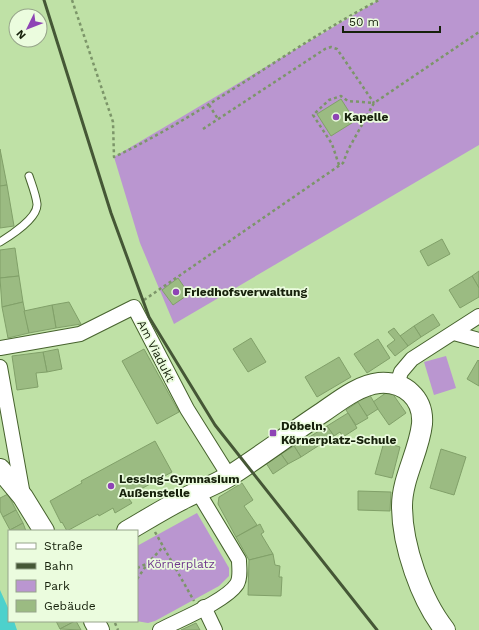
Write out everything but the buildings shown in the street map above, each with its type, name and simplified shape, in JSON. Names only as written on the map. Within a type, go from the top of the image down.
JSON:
[{"type":"main road","points":[[129,530],[229,476],[339,401],[367,385],[387,382],[397,384],[413,394],[421,413],[422,424],[404,487],[402,506],[406,542],[421,587],[432,610],[445,630]]},
{"type":"main road","points":[[0,469],[24,497],[43,530]]},
{"type":"street","name":"Am Viadukt","points":[[0,348],[80,334],[134,308],[187,409],[229,476]]},
{"type":"street","points":[[397,384],[402,372],[412,359],[479,316]]},
{"type":"street","points":[[454,333],[479,340]]},
{"type":"street","points":[[0,367],[24,497]]},
{"type":"street","points":[[160,630],[202,609],[230,592],[237,584],[240,573],[239,560],[198,492]]},
{"type":"street","points":[[202,609],[215,630]]},
{"type":"lane","points":[[0,242],[19,229],[36,211],[37,205],[29,176]]},
{"type":"path","points":[[72,0],[98,82],[113,122],[114,157],[153,138],[209,105],[304,44],[379,0]]},
{"type":"path","points":[[134,308],[343,163],[348,150],[374,103],[479,32]]},
{"type":"path","points":[[203,129],[325,48],[331,47],[337,49],[374,103]]},
{"type":"path","points":[[339,165],[332,144],[313,115],[329,100],[341,96],[348,100],[374,103]]},
{"type":"path","points":[[209,105],[218,119]]},
{"type":"path","points":[[149,519],[163,547],[202,609]]},
{"type":"path","points":[[138,578],[148,563],[163,547]]},
{"type":"path","points":[[138,568],[148,563]]},
{"type":"green space","points":[[379,0],[479,0],[479,145],[174,324],[140,243],[114,157]]},
{"type":"green space","points":[[446,356],[456,388],[434,395],[424,362]]},
{"type":"green space","name":"Körnerplatz","points":[[197,513],[229,568],[229,576],[219,586],[155,621],[148,623],[138,621],[138,545]]},
{"type":"water","points":[[0,590],[8,608],[8,622],[14,622],[17,630],[0,630]]},
{"type":"railway","points":[[44,0],[111,213],[149,317],[215,425],[377,630]]},
{"type":"place","name":"Kapelle","points":[[336,117]]},
{"type":"place","name":"Friedhofsverwaltung","points":[[176,292]]},
{"type":"place","name":"Döbeln, Körnerplatz-Schule","points":[[273,433]]},
{"type":"place","name":"Lessing-Gymnasium Außenstelle","points":[[111,486]]}]
